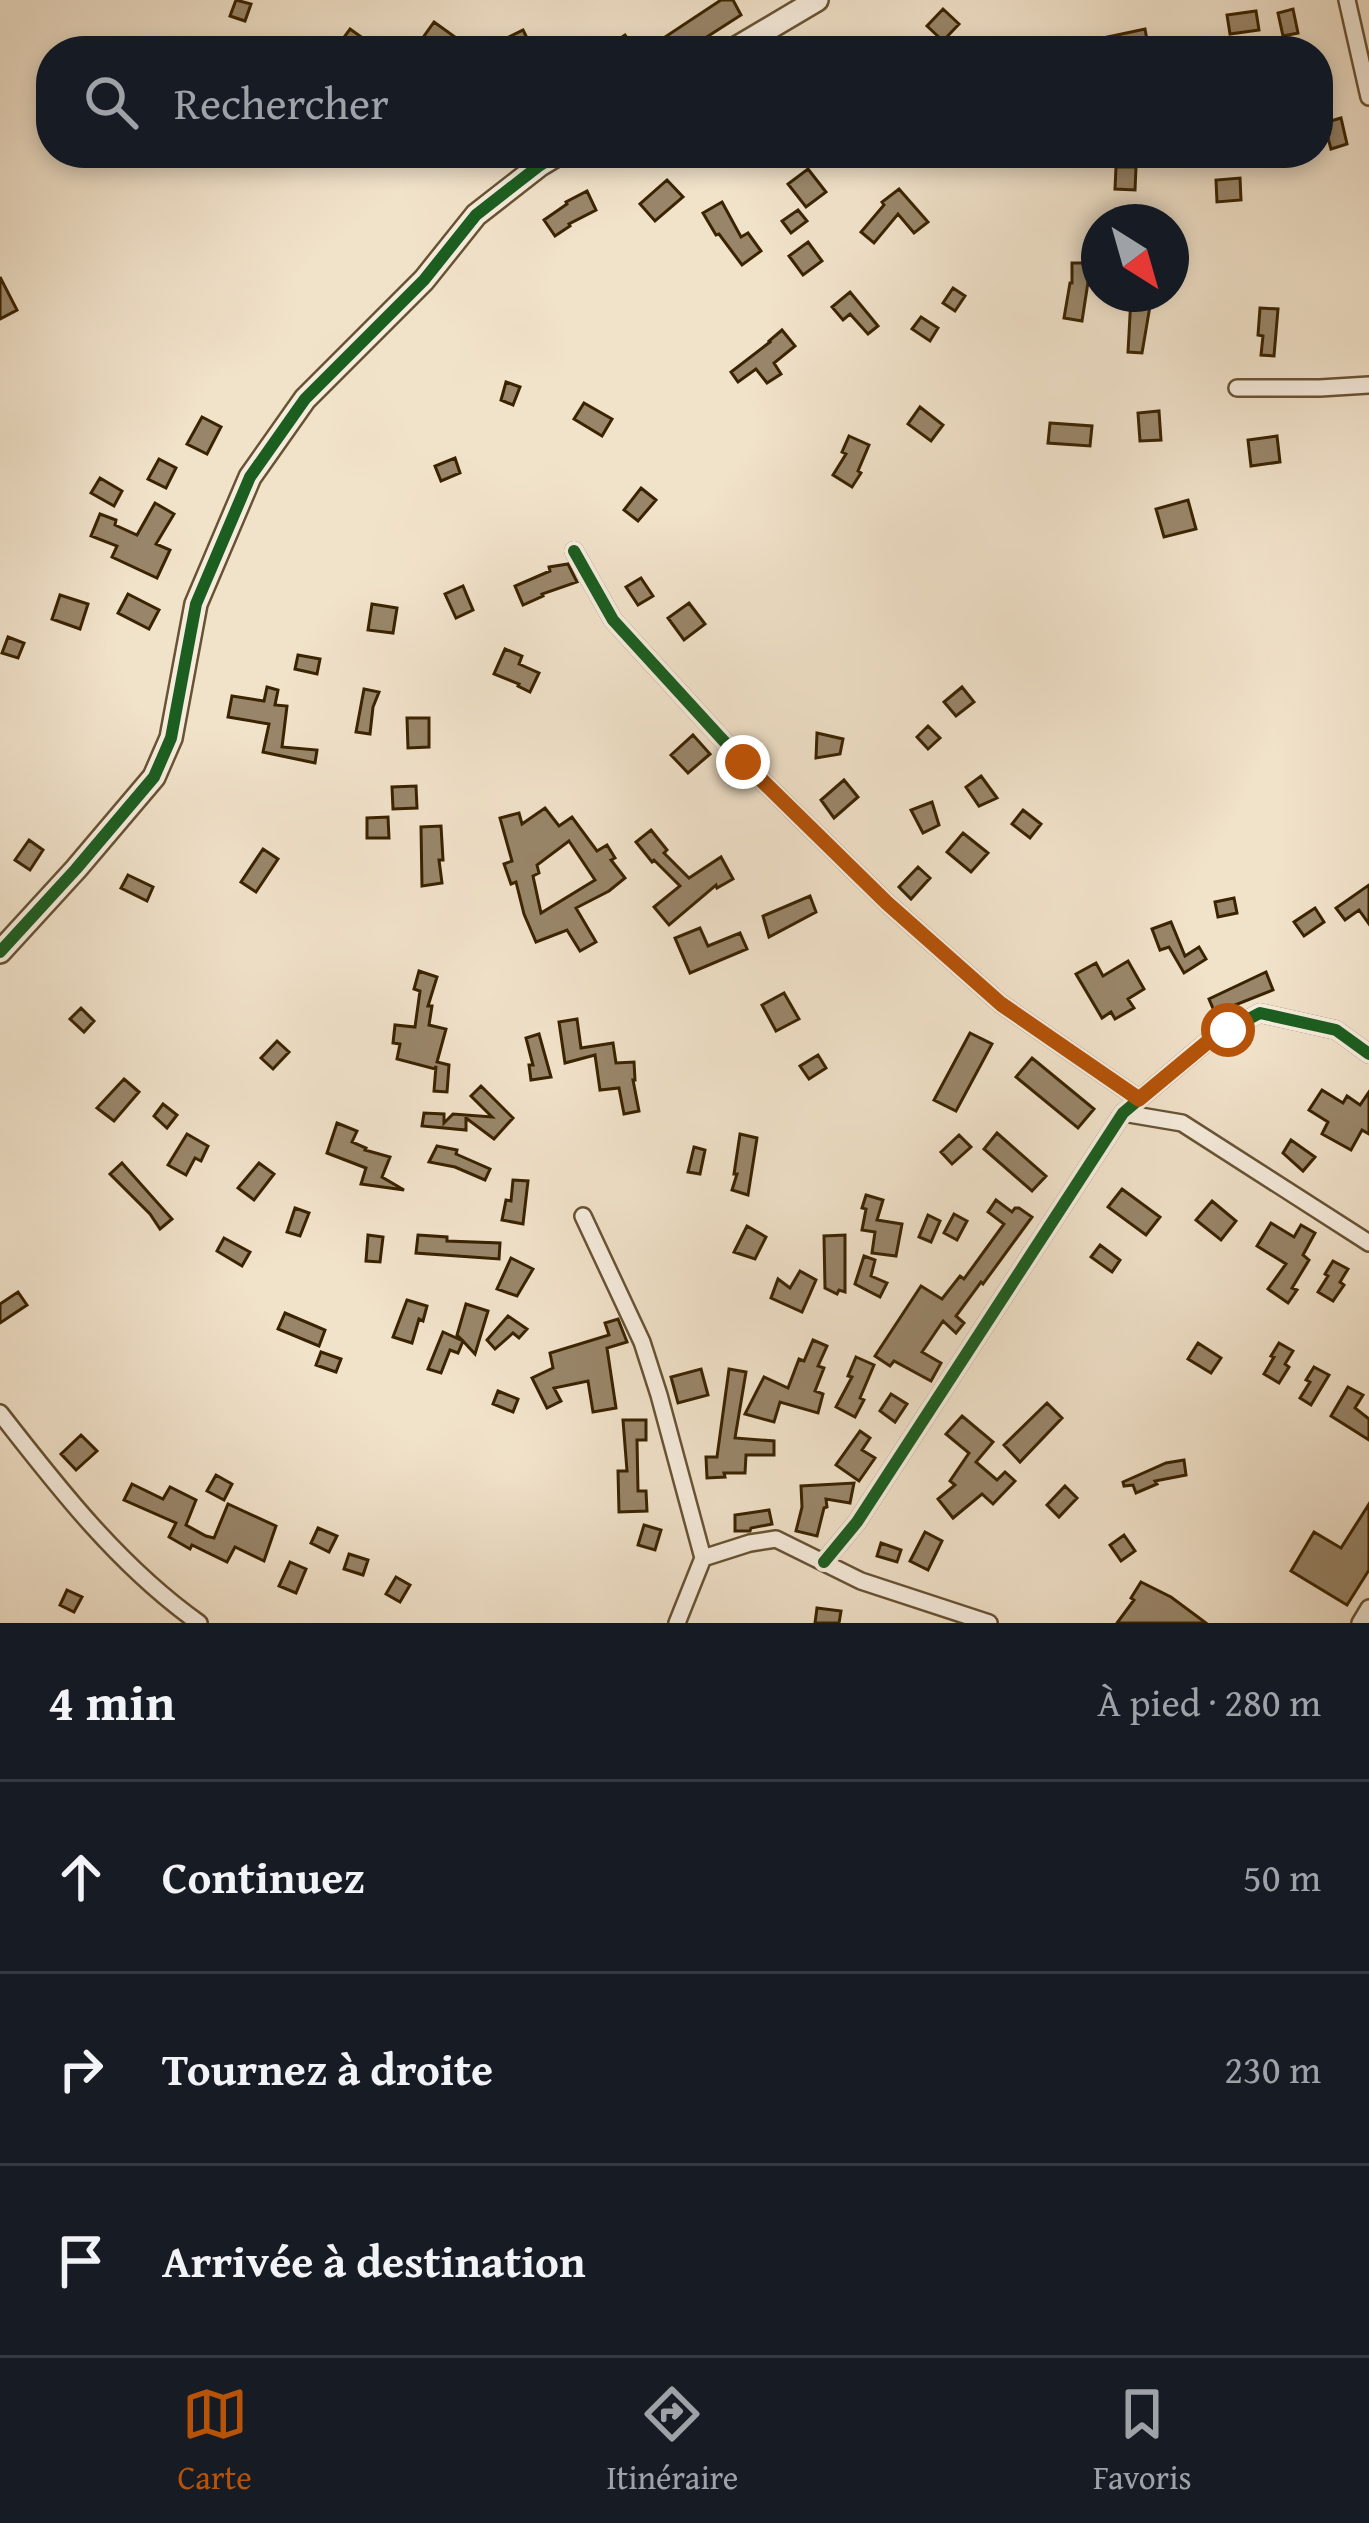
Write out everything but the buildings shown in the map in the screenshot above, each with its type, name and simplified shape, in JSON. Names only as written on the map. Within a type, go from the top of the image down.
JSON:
[{"type":"street","points":[[756,36],[817,0]]},
{"type":"street","points":[[1347,0],[1369,97]]},
{"type":"street","points":[[0,952],[154,777],[171,738],[196,604],[250,477],[304,399],[424,280],[476,215],[540,168]]},
{"type":"street","points":[[1237,388],[1369,385]]},
{"type":"street","points":[[574,551],[613,620],[743,762],[887,903],[1001,1004],[1139,1099]]},
{"type":"street","points":[[824,1562],[857,1522],[1123,1113],[1210,1040],[1260,1013],[1336,1030],[1369,1054]]},
{"type":"street","points":[[1123,1113],[1182,1123],[1369,1243]]},
{"type":"street","points":[[583,1216],[642,1342],[704,1558],[677,1623]]},
{"type":"street","points":[[0,1413],[112,1547],[161,1596],[199,1623]]},
{"type":"street","points":[[704,1558],[776,1539],[861,1581],[988,1623]]},
{"type":"street","points":[[1360,1623],[1369,1608]]},
{"type":"cycle path","points":[[0,952],[154,777],[171,738],[196,604],[250,477],[305,399],[424,280],[476,215],[536,168]]},
{"type":"cycle path","points":[[574,551],[613,620],[743,762],[887,903],[1001,1004],[1139,1099]]},
{"type":"cycle path","points":[[824,1562],[857,1522],[1123,1113],[1209,1040],[1260,1013],[1336,1030],[1369,1054]]},
{"type":"route","points":[[743,762],[887,903],[1001,1004],[1139,1099],[1228,1030]]}]
